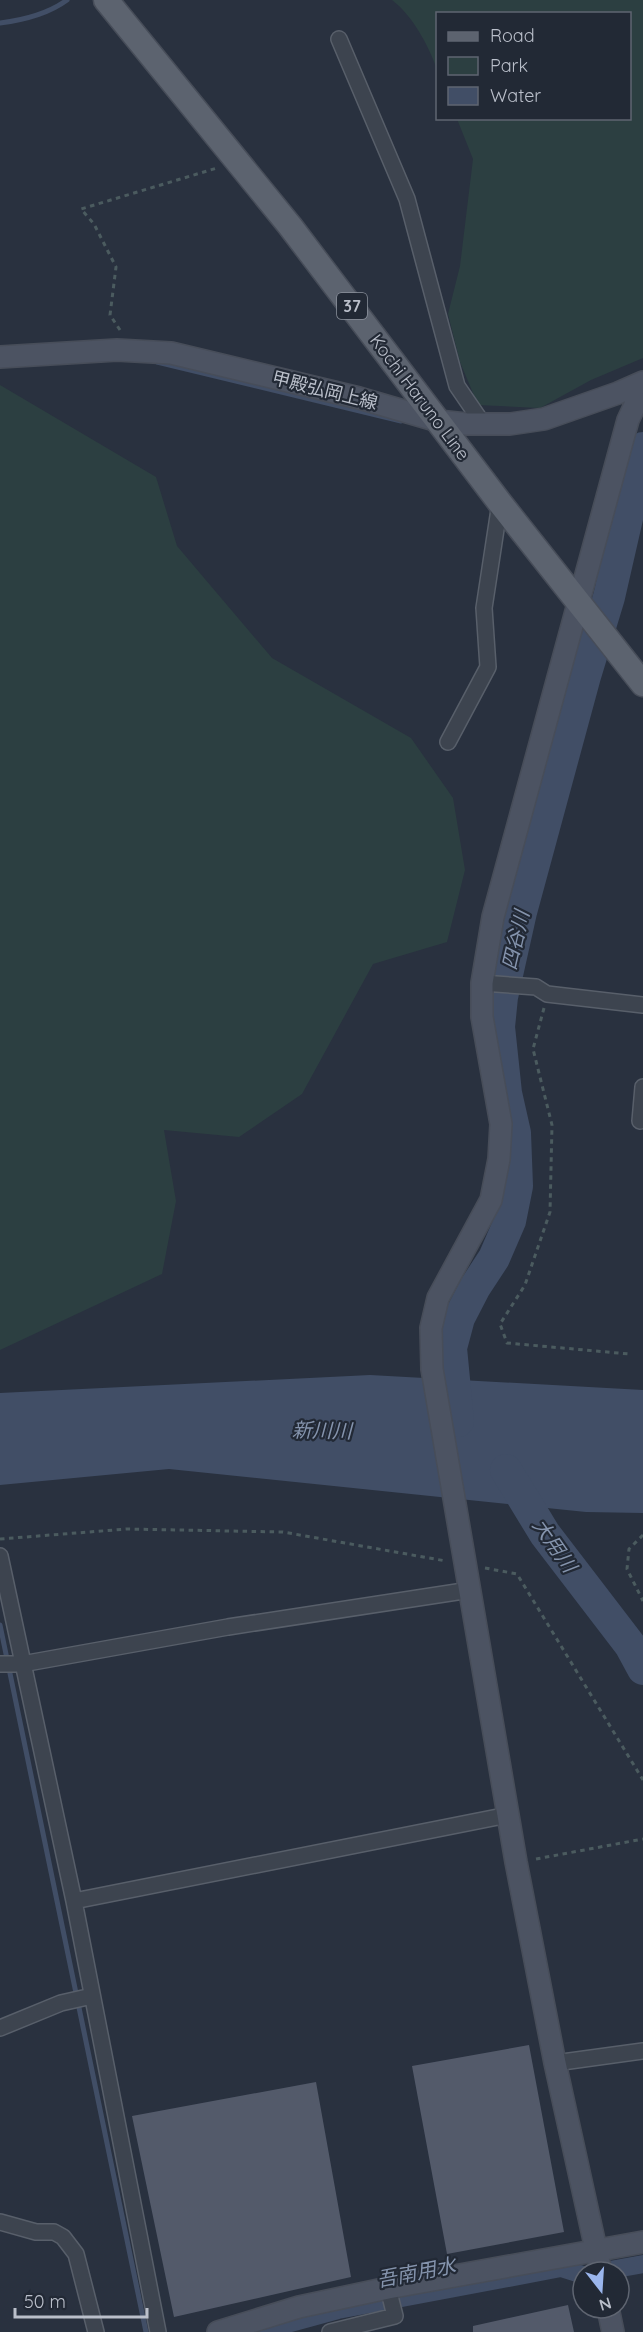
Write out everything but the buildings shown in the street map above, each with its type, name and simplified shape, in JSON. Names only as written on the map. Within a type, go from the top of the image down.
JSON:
[{"type":"main road","name":"Kochi Haruno Line","points":[[106,0],[290,226],[500,503],[643,684]]},
{"type":"street","points":[[339,39],[407,199],[457,386],[483,424]]},
{"type":"street","name":"甲殿弘岡上線","points":[[0,357],[131,350],[171,354],[359,398],[438,421],[483,424],[510,424],[544,419],[643,382]]},
{"type":"street","points":[[599,2260],[555,2063],[516,1862],[432,1369],[431,1328],[438,1298],[491,1200],[499,1159],[501,1124],[482,1017],[490,983],[493,917],[586,609],[628,420],[643,388]]},
{"type":"street","points":[[448,742],[488,667],[484,608],[500,503]]},
{"type":"street","points":[[490,983],[643,1005]]},
{"type":"street","points":[[640,1121],[643,1087]]},
{"type":"street","points":[[0,1556],[74,1901],[158,2332]]},
{"type":"street","points":[[0,1664],[22,1664],[228,1627],[470,1590]]},
{"type":"street","points":[[74,1901],[508,1815]]},
{"type":"street","points":[[0,2028],[61,2003],[92,1996]]},
{"type":"street","points":[[555,2063],[643,2051]]},
{"type":"street","points":[[0,2222],[36,2232],[54,2232],[63,2236],[76,2254],[96,2332]]},
{"type":"street","points":[[603,2260],[643,2242]]},
{"type":"street","points":[[218,2332],[299,2307],[389,2291],[571,2266]]},
{"type":"street","points":[[330,2332],[395,2316],[389,2291]]},
{"type":"path","points":[[131,350],[110,315],[116,267],[94,224],[81,209],[215,169],[235,157]]},
{"type":"path","points":[[542,991],[533,1049],[552,1125],[550,1212],[525,1285],[500,1324],[507,1343],[629,1354]]},
{"type":"path","points":[[0,1539],[128,1529],[283,1532],[517,1574],[643,1780]]},
{"type":"path","points":[[643,1535],[629,1549],[627,1569],[643,1601]]},
{"type":"path","points":[[516,1862],[643,1839]]},
{"type":"green space","points":[[392,0],[643,0],[643,358],[591,380],[540,408],[478,405],[460,362],[448,314],[460,266],[473,159],[457,120],[631,120],[631,12],[436,12],[436,67],[419,32]]},
{"type":"green space","points":[[0,385],[156,477],[177,546],[272,658],[411,738],[453,798],[465,870],[447,942],[373,964],[302,1094],[239,1137],[164,1130],[176,1201],[162,1274],[0,1350]]},
{"type":"water","name":"新川川","points":[[370,1375],[643,1390],[643,1513],[586,1512],[169,1469],[0,1485],[0,1393]]},
{"type":"waterway","points":[[0,23],[35,16],[67,0]]},
{"type":"waterway","points":[[157,362],[401,421]]},
{"type":"waterway","name":"四谷川","points":[[458,1421],[451,1348],[459,1318],[494,1258],[510,1221],[517,1186],[515,1133],[506,1093],[499,1027],[502,997],[521,912],[585,676],[609,597],[643,448]]},
{"type":"waterway","name":"大用川","points":[[506,1470],[545,1534],[630,1645],[643,1669]]},
{"type":"waterway","points":[[0,1625],[146,2332]]},
{"type":"waterway","name":"吾南用水","points":[[631,2266],[643,2264]]},
{"type":"waterway","name":"吾南用水","points":[[258,2332],[338,2310],[561,2268],[571,2271]]}]
